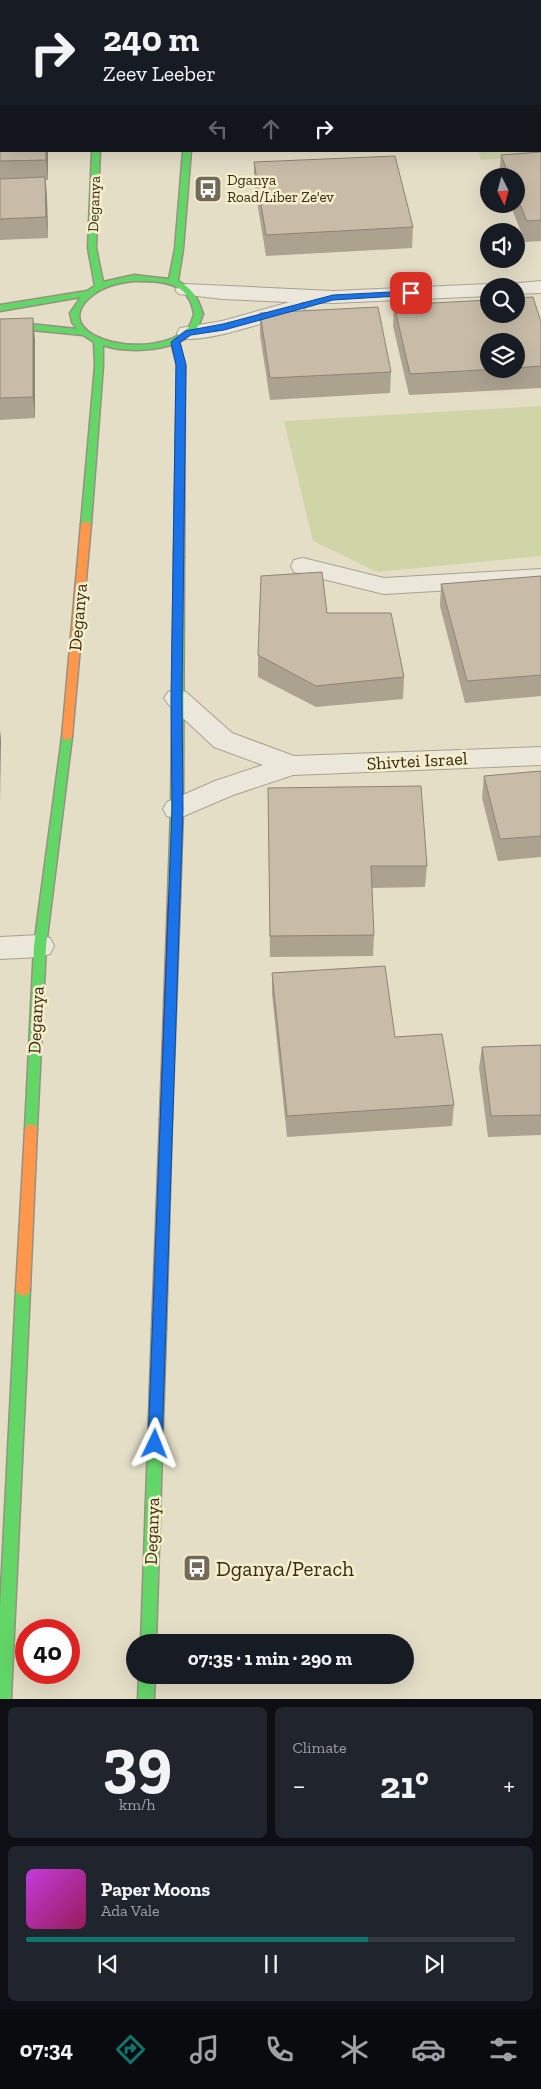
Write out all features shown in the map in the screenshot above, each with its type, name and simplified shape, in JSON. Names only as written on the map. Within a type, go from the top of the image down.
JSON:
[{"type":"street","name":"Deganya","points":[[96,152],[92,248],[100,287]]},
{"type":"street","points":[[180,287],[180,249],[187,152]]},
{"type":"street","points":[[0,308],[87,293],[114,280],[134,278],[155,278],[180,287],[223,293],[333,297],[480,290]]},
{"type":"street","points":[[180,287],[195,299],[200,309],[197,321],[182,337]]},
{"type":"street","points":[[525,288],[541,287]]},
{"type":"street","points":[[87,293],[75,311],[76,322],[83,332],[98,342],[132,349],[152,347],[182,337],[333,297]]},
{"type":"street","points":[[0,324],[83,332]]},
{"type":"street","name":"Deganya","points":[[148,1634],[177,809],[182,337]]},
{"type":"street","name":"Deganya","points":[[3,1699],[40,946],[66,753],[98,376],[98,342]]},
{"type":"street","points":[[303,566],[384,586],[541,577]]},
{"type":"street","name":"Shivtei Israel","points":[[177,698],[223,740],[292,766]]},
{"type":"street","name":"Shivtei Israel","points":[[177,809],[224,788],[292,766],[541,756]]},
{"type":"street","points":[[0,948],[40,946]]},
{"type":"street","points":[[146,1699],[147,1684]]},
{"type":"green space","points":[[478,152],[541,152],[541,157],[481,160]]},
{"type":"green space","points":[[541,406],[541,556],[377,572],[313,541],[284,421]]},
{"type":"building","points":[[0,152],[46,152],[46,160],[0,161]]},
{"type":"building","points":[[541,152],[541,220],[527,221],[524,213],[525,168],[506,168],[501,155]]},
{"type":"building","points":[[395,156],[413,227],[266,235],[254,162]]},
{"type":"building","points":[[45,177],[46,217],[0,219],[0,179]]},
{"type":"building","points":[[525,297],[533,297],[541,322],[541,366],[525,367],[525,333],[480,333],[480,370],[410,374],[394,305],[480,300],[480,323],[525,323]]},
{"type":"building","points":[[378,307],[391,372],[270,378],[260,313]]},
{"type":"building","points":[[33,318],[33,397],[0,398],[0,319]]},
{"type":"building","points":[[322,572],[327,613],[391,613],[404,677],[316,686],[258,655],[261,576]]},
{"type":"building","points":[[541,576],[541,675],[467,681],[441,584]]},
{"type":"building","points":[[541,771],[541,836],[500,839],[484,776]]},
{"type":"building","points":[[421,786],[427,866],[371,866],[374,935],[270,936],[268,788]]},
{"type":"building","points":[[385,966],[395,1037],[442,1034],[454,1105],[287,1116],[272,973]]},
{"type":"building","points":[[541,1045],[541,1115],[491,1116],[482,1047]]},
{"type":"traffic: fast","points":[[96,152],[92,248],[100,287]]},
{"type":"traffic: fast","points":[[173,283],[179,249],[187,152]]},
{"type":"traffic: fast","points":[[134,278],[167,281],[182,286],[188,291],[193,297],[199,314],[193,328],[179,339],[158,346],[136,348],[113,346],[93,339],[76,322],[75,311],[81,301],[101,286],[134,278]]},
{"type":"traffic: fast","points":[[0,308],[87,293]]},
{"type":"traffic: fast","points":[[0,324],[83,332]]},
{"type":"traffic: fast","points":[[86,524],[99,366],[98,342]]},
{"type":"traffic: fast","points":[[174,897],[177,809],[179,557]]},
{"type":"traffic: fast","points":[[31,1129],[40,946],[67,737]]},
{"type":"traffic: fast","points":[[3,1699],[23,1290]]},
{"type":"traffic: fast","points":[[148,1634],[159,1329]]},
{"type":"traffic: fast","points":[[146,1699],[147,1684]]},
{"type":"traffic: slow","points":[[175,342],[181,365],[179,557]]},
{"type":"traffic: slow","points":[[67,737],[86,524]]},
{"type":"traffic: slow","points":[[159,1329],[166,1119]]},
{"type":"traffic: slow","points":[[23,1290],[31,1129]]},
{"type":"traffic: jam","points":[[166,1119],[174,897]]},
{"type":"place","name":"Dganya Road/Liber Ze'ev","points":[[208,189]]},
{"type":"place","name":"Dganya/Perach","points":[[197,1568]]},
{"type":"route","points":[[155,1444],[177,809],[181,365],[175,342],[188,333],[224,327],[333,297],[411,293]]}]
